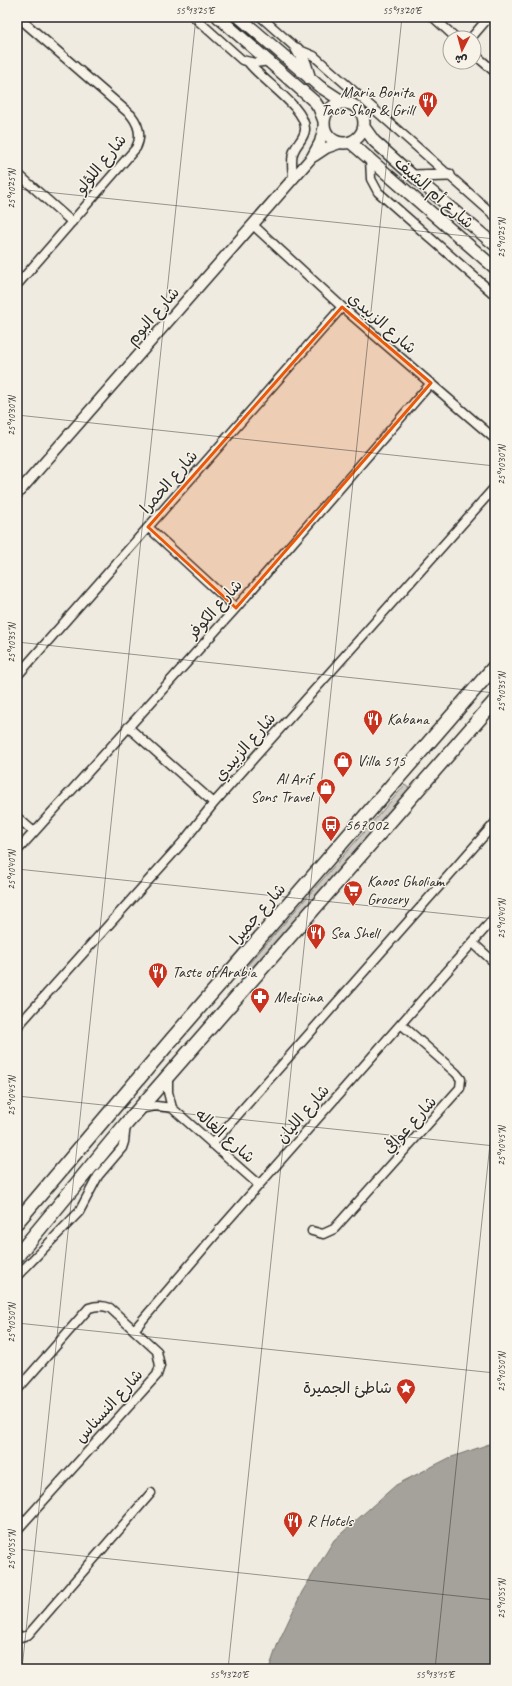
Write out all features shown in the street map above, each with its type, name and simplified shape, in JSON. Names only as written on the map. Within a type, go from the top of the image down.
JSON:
[{"type":"main road","points":[[218,17],[315,102],[319,108],[328,135],[345,142],[359,137],[364,128],[364,122],[360,111],[356,107],[327,93],[239,17]]},
{"type":"main road","points":[[297,49],[306,63],[310,78]]},
{"type":"main road","points":[[324,124],[326,116],[333,106],[345,103]]},
{"type":"main road","name":"شارع أم الشيف","points":[[364,128],[374,141],[413,176],[495,245]]},
{"type":"main road","name":"شارع أم الشيف","points":[[345,142],[370,159],[495,268]]},
{"type":"main road","points":[[413,176],[449,175]]},
{"type":"main road","name":"شارع جميرا","points":[[17,1222],[173,1038],[495,666]]},
{"type":"main road","points":[[17,1256],[126,1124],[495,702]]},
{"type":"street","name":"شارع اللؤلو","points":[[17,285],[136,148],[139,138],[138,127],[131,115],[18,17]]},
{"type":"street","points":[[194,17],[238,56],[248,62],[256,64],[270,61]]},
{"type":"street","points":[[261,17],[297,49],[314,56],[495,216]]},
{"type":"street","points":[[433,17],[447,30]]},
{"type":"street","points":[[477,30],[489,17]]},
{"type":"street","points":[[482,61],[495,72]]},
{"type":"street","points":[[248,62],[258,75],[294,107],[304,120],[305,133],[293,154],[293,179]]},
{"type":"street","name":"شارع البوم","points":[[312,157],[324,124]]},
{"type":"street","name":"شارع البوم","points":[[18,491],[312,157],[326,148],[345,142]]},
{"type":"street","points":[[370,159],[371,179],[378,192],[495,295]]},
{"type":"street","points":[[17,173],[72,222]]},
{"type":"street","name":"شارع الزبيدي","points":[[253,225],[342,307],[495,439]]},
{"type":"street","name":"شارع الحمرا","points":[[17,676],[342,307]]},
{"type":"street","name":"شارع الكوفر","points":[[17,851],[236,608],[431,383]]},
{"type":"street","name":"شارع الزبيدي","points":[[17,1027],[495,487]]},
{"type":"street","points":[[148,527],[236,608]]},
{"type":"street","points":[[128,727],[214,804]]},
{"type":"street","points":[[17,817],[34,832]]},
{"type":"street","points":[[212,1144],[495,823]]},
{"type":"street","name":"شارع الليان","points":[[134,1330],[259,1185],[495,917]]},
{"type":"street","points":[[473,942],[495,963]]},
{"type":"street","name":"شارع عوافي","points":[[312,1231],[323,1234],[334,1229],[460,1088],[461,1079],[456,1073],[401,1024]]},
{"type":"street","name":"شارع الغاله","points":[[168,1076],[168,1092],[172,1108],[259,1185]]},
{"type":"street","name":"شارع الغاله","points":[[139,1109],[156,1106],[172,1108]]},
{"type":"street","points":[[17,1276],[78,1212],[98,1176],[122,1148],[126,1134],[126,1124]]},
{"type":"street","name":"شارع النسناس","points":[[17,1390],[89,1308],[98,1305],[110,1308],[156,1351],[159,1356],[160,1366],[157,1375],[17,1530]]},
{"type":"street","points":[[17,1638],[28,1635],[151,1493]]},
{"type":"highlighted area","points":[[342,307],[431,383],[236,608],[148,527]]},
{"type":"shaded area","points":[[405,785],[410,789],[250,970],[246,967]]},
{"type":"shaded area","points":[[495,1442],[495,1669],[269,1669],[278,1643],[302,1592],[334,1540],[396,1485],[449,1458]]},
{"type":"place","name":"Maria Bonita Taco Shop & Grill","points":[[428,118]]},
{"type":"place","name":"Kabana","points":[[373,736]]},
{"type":"place","name":"Villa 515","points":[[343,778]]},
{"type":"place","name":"Al Arif Sons Travel","points":[[326,805]]},
{"type":"place","name":"567002","points":[[331,842]]},
{"type":"place","name":"Kaoos Gholiam Grocery","points":[[353,907]]},
{"type":"place","name":"Sea Shell","points":[[316,950]]},
{"type":"place","name":"Taste of Arabia","points":[[158,989]]},
{"type":"place","name":"Medicina","points":[[260,1014]]},
{"type":"place","name":"شاطئ الجميرة","points":[[406,1405]]},
{"type":"place","name":"R Hotels","points":[[293,1538]]}]
